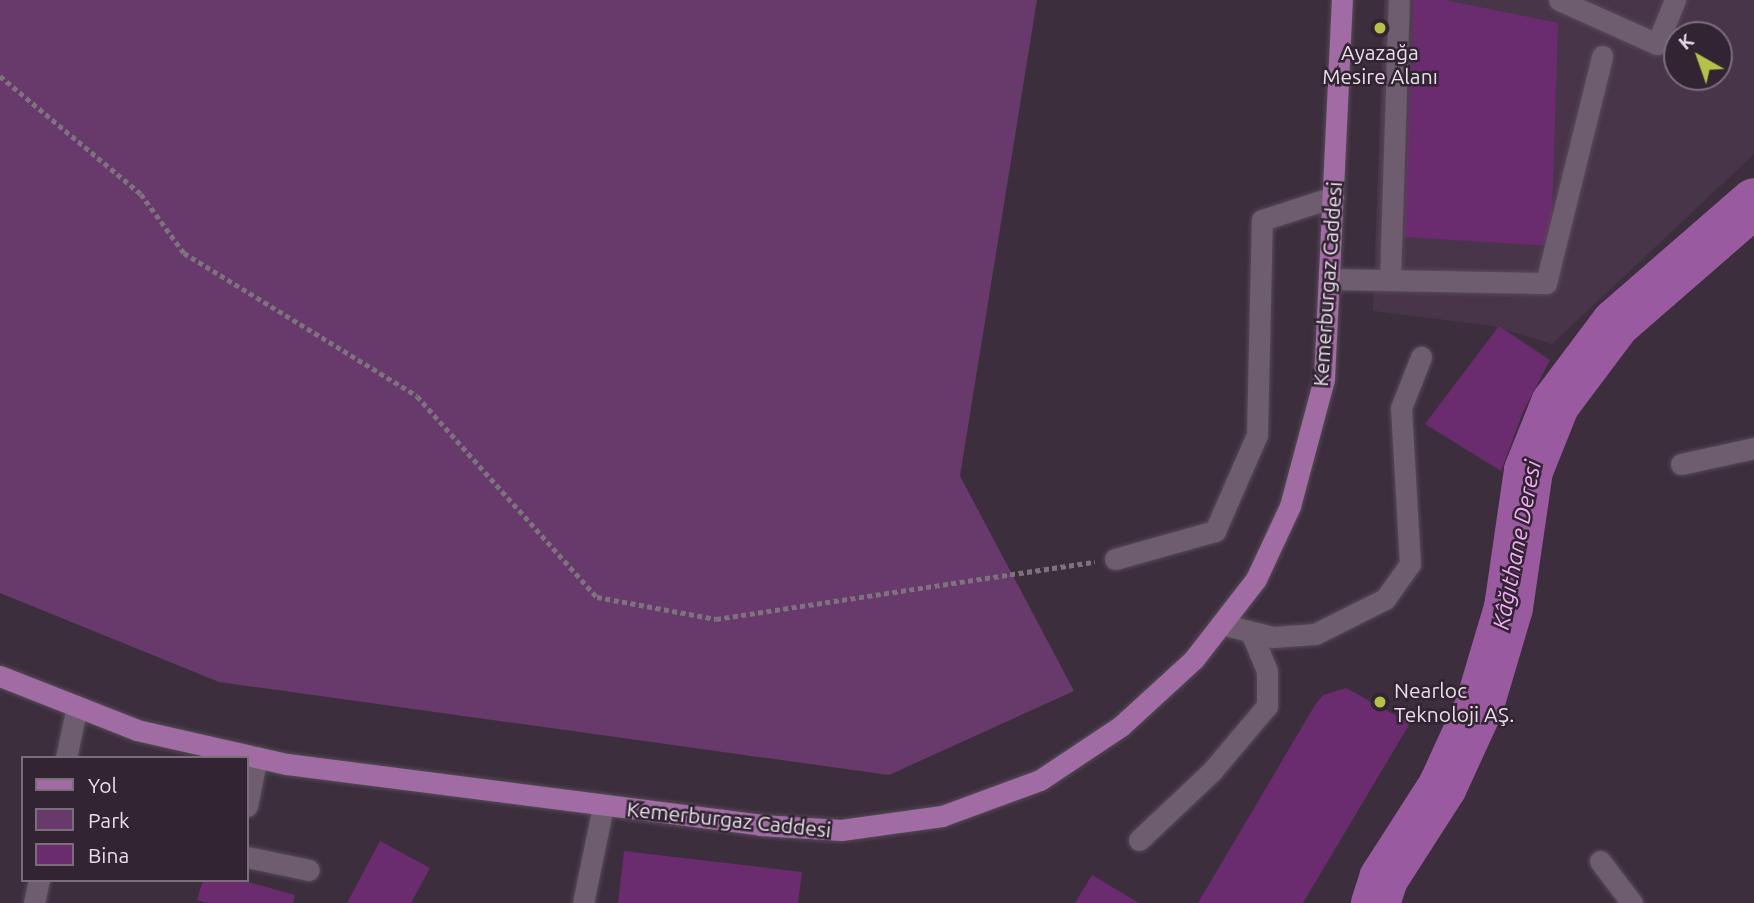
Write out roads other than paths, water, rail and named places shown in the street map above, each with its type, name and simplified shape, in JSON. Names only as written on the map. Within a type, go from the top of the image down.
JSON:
[{"type":"main road","name":"Kemerburgaz Caddesi","points":[[0,676],[137,730],[257,757],[603,806],[841,830],[942,816],[1040,780],[1121,726],[1194,659],[1256,579],[1290,506],[1310,444],[1324,379],[1342,0]]},
{"type":"street","points":[[1390,281],[1399,0]]},
{"type":"street","points":[[1559,0],[1657,44],[1675,0]]},
{"type":"street","points":[[1329,279],[1546,283],[1602,56]]},
{"type":"street","points":[[1115,559],[1215,531],[1257,435],[1262,220],[1333,197]]},
{"type":"street","points":[[1222,624],[1273,637],[1315,634],[1385,599],[1410,564],[1401,408],[1421,357]]},
{"type":"street","points":[[1681,464],[1754,448]]},
{"type":"street","points":[[1139,840],[1212,771],[1267,706],[1267,671],[1251,632]]},
{"type":"street","points":[[66,756],[78,706]]},
{"type":"street","points":[[248,801],[257,757]]},
{"type":"street","points":[[583,903],[603,806]]},
{"type":"street","points":[[248,856],[309,870]]},
{"type":"street","points":[[1600,861],[1632,903]]},
{"type":"waterway","name":"Kâğıthane Deresi","points":[[1375,903],[1383,878],[1442,786],[1479,705],[1508,607],[1528,470],[1555,403],[1615,323],[1754,202]]},
{"type":"place","name":"Ayazağa Mesire Alanı","points":[[1380,28]]},
{"type":"place","name":"Nearloc Teknoloji AŞ.","points":[[1380,702]]}]
